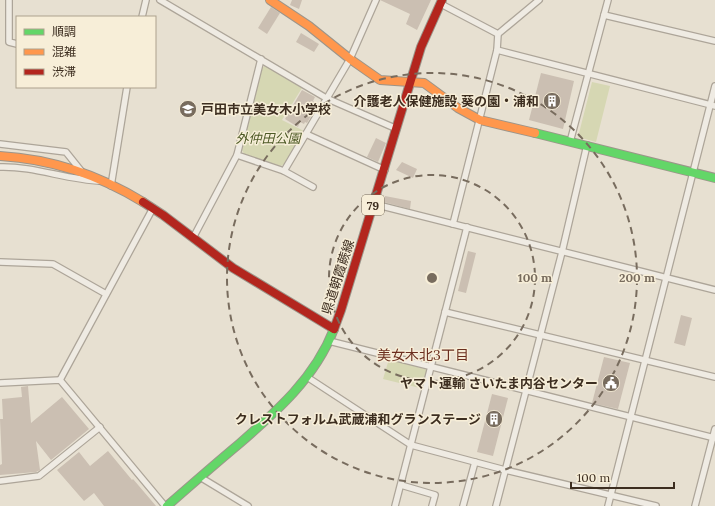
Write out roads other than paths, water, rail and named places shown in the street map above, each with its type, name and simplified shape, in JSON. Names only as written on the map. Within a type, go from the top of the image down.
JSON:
[{"type":"street","points":[[9,0],[9,42],[16,44]]},
{"type":"street","points":[[142,16],[146,0]]},
{"type":"street","points":[[160,0],[326,98],[397,129]]},
{"type":"street","points":[[284,171],[350,59],[376,0]]},
{"type":"street","points":[[453,224],[497,50],[498,34],[539,0]]},
{"type":"street","points":[[570,142],[587,73],[608,0]]},
{"type":"street","points":[[274,1],[380,80],[424,83],[458,108],[480,120],[506,128],[587,145],[715,178]]},
{"type":"street","points":[[441,2],[498,34]]},
{"type":"street","name":"県道朝霞蕨線","points":[[166,506],[280,408],[307,377],[329,341],[385,170],[421,47],[441,2]]},
{"type":"street","points":[[604,15],[715,41]]},
{"type":"street","points":[[497,50],[713,105]]},
{"type":"street","points":[[193,238],[237,154],[260,59]]},
{"type":"street","points":[[608,506],[693,172],[713,105],[715,86]]},
{"type":"street","points":[[111,186],[127,88]]},
{"type":"street","points":[[306,134],[385,170]]},
{"type":"street","points":[[0,144],[66,152],[83,172]]},
{"type":"street","points":[[496,506],[562,252],[587,145]]},
{"type":"street","points":[[237,154],[284,171],[313,187]]},
{"type":"street","points":[[0,156],[21,156],[49,161],[83,172],[103,181],[153,208],[232,267],[334,329]]},
{"type":"street","points":[[0,167],[30,168],[83,180],[103,181]]},
{"type":"street","points":[[374,204],[715,290]]},
{"type":"street","points":[[60,380],[153,208]]},
{"type":"street","points":[[395,506],[467,228]]},
{"type":"street","points":[[0,262],[53,264],[106,294]]},
{"type":"street","points":[[446,312],[715,378]]},
{"type":"street","points":[[329,341],[714,438]]},
{"type":"street","points":[[307,377],[411,445],[505,470],[656,506]]},
{"type":"street","points":[[0,383],[60,380]]},
{"type":"street","points":[[60,380],[166,506]]},
{"type":"street","points":[[0,481],[39,476],[100,428]]},
{"type":"street","points":[[695,506],[714,438],[715,429]]},
{"type":"street","points":[[463,506],[475,462]]},
{"type":"street","points":[[200,477],[248,506]]},
{"type":"street","points":[[401,486],[435,495],[432,506]]},
{"type":"place","name":"介護老人保健施設 葵の園・浦和","points":[[552,101]]},
{"type":"place","name":"戸田市立美女木小学校","points":[[188,109]]},
{"type":"place","name":"ヤマト運輸 さいたま内谷センター","points":[[611,383]]},
{"type":"place","name":"クレストフォルム武蔵浦和グランステージ","points":[[494,419]]},
{"type":"district","name":"美女木北3丁目","points":[[423,355]]},
{"type":"park label","name":"外仲田公園","points":[[268,138]]}]
